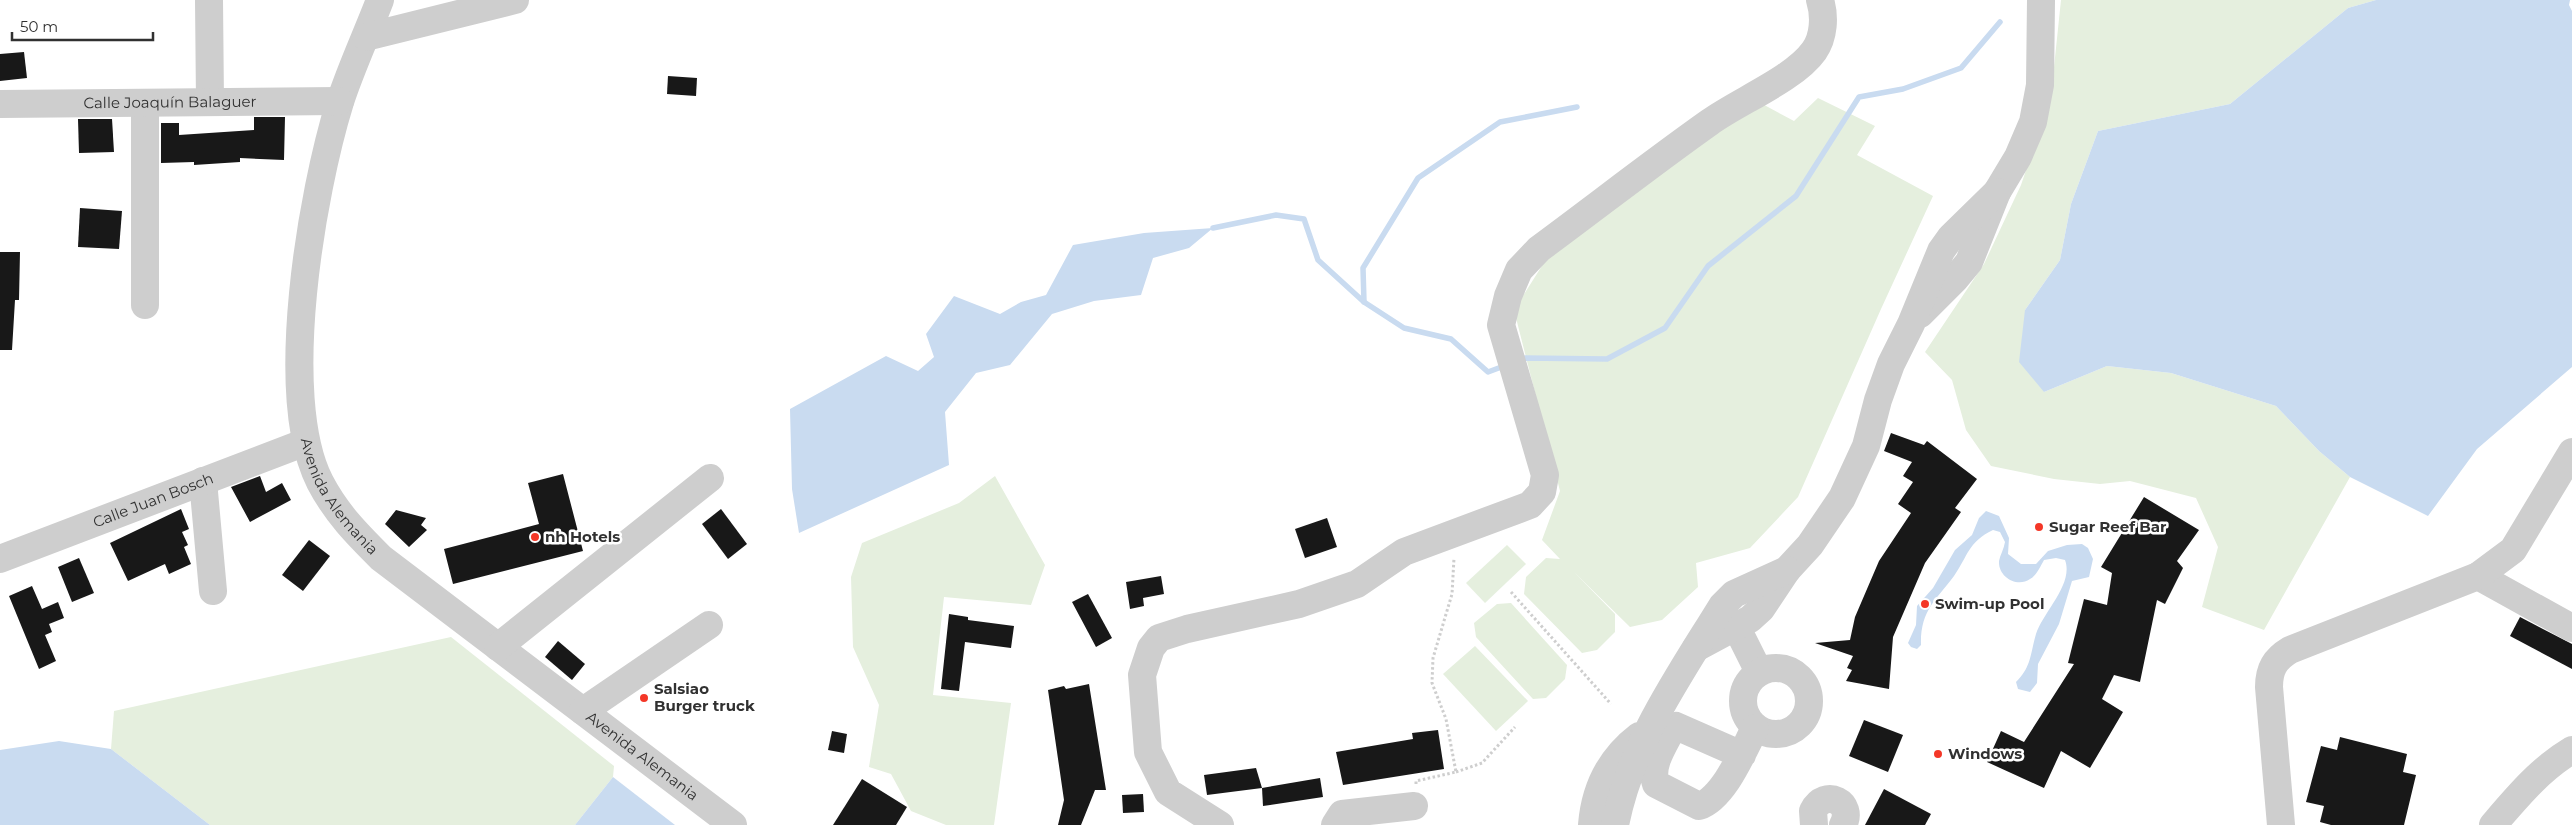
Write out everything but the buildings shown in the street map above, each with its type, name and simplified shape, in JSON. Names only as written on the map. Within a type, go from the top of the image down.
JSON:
[{"type":"street","points":[[210,0],[210,102]]},
{"type":"street","name":"Avenida Alemania","points":[[380,0],[340,101],[324,161],[311,240],[298,347],[306,442],[319,481],[344,521],[381,558],[733,825]]},
{"type":"street","points":[[366,37],[514,0]]},
{"type":"street","points":[[1220,825],[1168,792],[1148,752],[1142,683],[1145,662],[1151,648],[1160,638],[1187,629],[1300,604],[1357,584],[1404,552],[1530,505],[1542,492],[1545,475],[1501,325],[1508,296],[1519,270],[1539,250],[1712,121],[1801,65],[1815,50],[1822,31],[1823,11],[1820,0]]},
{"type":"street","points":[[1696,648],[1737,628],[1761,608],[1787,570],[1810,545],[1842,498],[1866,446],[1878,400],[1891,364],[1911,324],[1941,251],[1951,238],[1997,192],[2018,157],[2033,122],[2040,85],[2041,0]]},
{"type":"street","name":"Calle Joaquín Balaguer","points":[[0,104],[340,101]]},
{"type":"street","points":[[145,103],[145,305]]},
{"type":"street","name":"Calle Juan Bosch","points":[[0,558],[306,442]]},
{"type":"street","points":[[2282,825],[2269,687],[2269,676],[2273,665],[2280,656],[2290,650],[2478,576],[2513,550],[2572,452]]},
{"type":"street","points":[[498,647],[710,478]]},
{"type":"street","points":[[202,480],[213,591]]},
{"type":"street","points":[[1605,815],[1599,785],[1610,766],[1627,745],[1648,728],[1722,606],[1734,594],[1787,570]]},
{"type":"street","points":[[2478,576],[2572,628]]},
{"type":"street","points":[[583,711],[709,625]]},
{"type":"street","points":[[1737,628],[1758,672]]},
{"type":"street","points":[[1779,668],[1798,675],[1809,693],[1807,713],[1794,730],[1774,735],[1755,728],[1744,710],[1744,689],[1758,672],[1779,668]]},
{"type":"street","points":[[1742,754],[1755,728]]},
{"type":"street","points":[[2493,825],[2536,778],[2552,763],[2572,750]]},
{"type":"street","points":[[1814,825],[1812,811],[1821,800],[1834,799],[1844,808],[1846,814],[1844,825]]},
{"type":"street","points":[[1335,825],[1342,814],[1414,806]]},
{"type":"path","points":[[1456,532],[1452,594],[1433,658],[1432,683],[1446,719],[1456,772]]},
{"type":"path","points":[[1511,592],[1611,704]]},
{"type":"path","points":[[1414,806],[1416,781],[1456,772],[1482,763],[1515,727]]},
{"type":"green space","points":[[2061,0],[2376,0],[2348,8],[2230,104],[2098,131],[2071,204],[2060,260],[2025,310],[2044,392],[2107,366],[2171,373],[2276,406],[2319,451],[2350,477],[2264,630],[2202,607],[2218,547],[2196,498],[2130,481],[2100,484],[2054,479],[1991,466],[1966,430],[1952,380],[1925,352],[1984,264],[2021,185],[2051,96]]},
{"type":"green space","points":[[1818,98],[1875,126],[1857,155],[1933,196],[1798,497],[1750,548],[1696,563],[1698,587],[1662,620],[1630,627],[1574,572],[1615,614],[1615,632],[1597,650],[1582,653],[1524,594],[1526,577],[1546,558],[1560,559],[1542,540],[1560,491],[1514,310],[1545,261],[1755,100],[1794,121]]},
{"type":"green space","points":[[995,476],[1045,565],[1031,605],[944,597],[933,695],[1011,703],[994,825],[946,825],[911,811],[891,774],[869,767],[879,705],[853,647],[851,577],[862,543],[959,503]]},
{"type":"green space","points":[[1507,545],[1526,564],[1485,603],[1466,583]]},
{"type":"green space","points":[[1511,603],[1567,665],[1565,679],[1546,698],[1533,699],[1476,637],[1474,623],[1497,604]]},
{"type":"green space","points":[[451,637],[614,766],[613,777],[575,825],[210,825],[111,749],[114,711]]},
{"type":"green space","points":[[1475,646],[1528,701],[1496,731],[1443,674]]},
{"type":"water","points":[[2376,0],[2570,0],[2569,5],[2572,11],[2572,367],[2477,449],[2428,516],[2350,477],[2319,451],[2276,406],[2171,373],[2107,366],[2044,392],[2019,362],[2025,310],[2060,260],[2071,204],[2098,131],[2230,104],[2348,8]]},
{"type":"water","points":[[1213,228],[1189,248],[1153,258],[1141,295],[1094,301],[1052,314],[1010,365],[976,373],[945,412],[949,465],[799,533],[792,489],[790,409],[886,356],[918,371],[934,357],[926,334],[954,296],[1000,314],[1021,302],[1046,295],[1073,245],[1144,233]]},
{"type":"water","name":"Swim-up Pool","points":[[1986,511],[1999,516],[2009,538],[2008,554],[2021,564],[2036,564],[2048,551],[2067,545],[2082,544],[2088,548],[2093,559],[2089,577],[2072,581],[2059,624],[2038,664],[2037,683],[2030,692],[2018,689],[2016,682],[2028,665],[2036,634],[2062,588],[2067,569],[2065,560],[2056,558],[2044,560],[2038,571],[2030,579],[2020,582],[2009,579],[2000,567],[1999,561],[2005,542],[2000,532],[1993,530],[1978,539],[1973,545],[1954,576],[1930,607],[1923,623],[1921,645],[1917,649],[1911,647],[1908,643],[1916,625],[1917,606],[1933,588],[1955,550],[1972,535],[1979,518]]},
{"type":"water","points":[[59,741],[111,749],[210,825],[0,825],[0,750]]},
{"type":"water","points":[[613,777],[675,825],[575,825]]},
{"type":"waterway","points":[[1518,361],[1525,358],[1607,359],[1665,328],[1708,266],[1796,196],[1859,97],[1903,89],[1961,68],[2000,22]]},
{"type":"waterway","points":[[1364,302],[1363,268],[1418,178],[1500,122],[1577,107]]},
{"type":"waterway","points":[[1213,228],[1276,215],[1304,219],[1318,260],[1364,302],[1404,328],[1451,339],[1488,372],[1504,366]]},
{"type":"place","name":"Sugar Reef Bar","points":[[2039,527]]},
{"type":"place","name":"nh Hotels","points":[[535,537]]},
{"type":"place","name":"Swim-up Pool","points":[[1925,604]]},
{"type":"place","name":"Salsiao Burger truck","points":[[644,698]]},
{"type":"place","name":"Windows","points":[[1938,754]]}]
